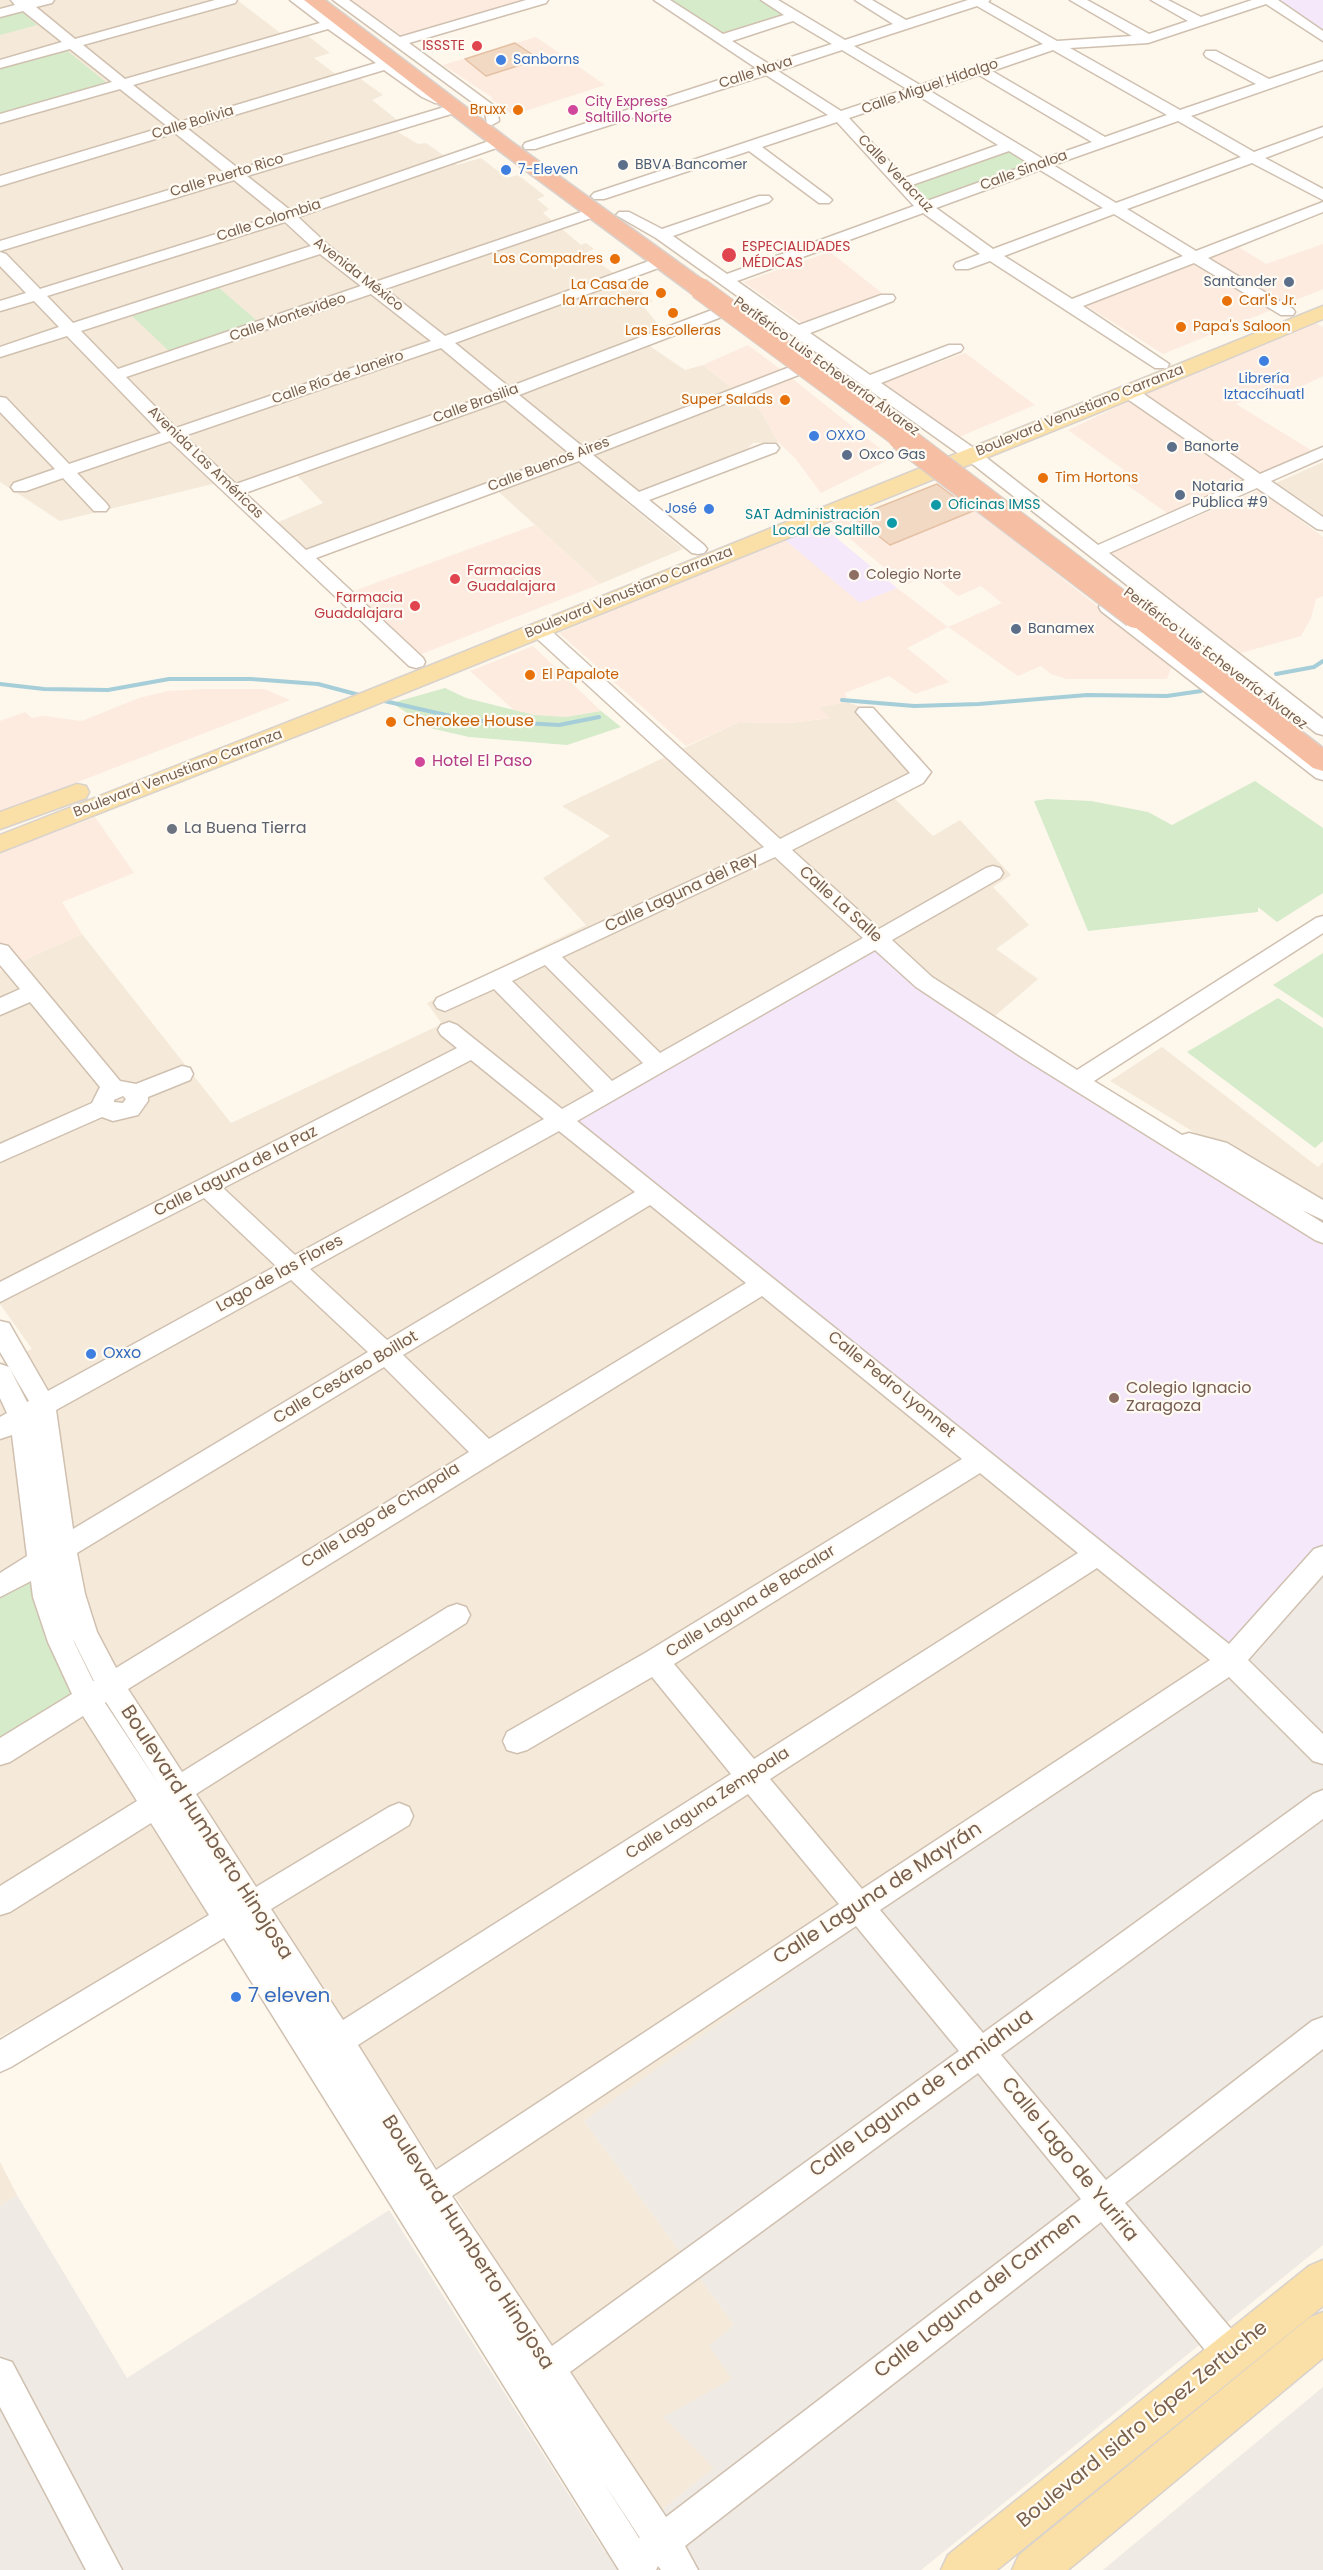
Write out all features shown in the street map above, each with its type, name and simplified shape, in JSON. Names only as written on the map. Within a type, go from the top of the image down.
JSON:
[{"type":"highway","name":"Periférico Luis Echeverría Álvarez","points":[[313,0],[500,142],[597,204],[624,215],[1001,511],[1323,741]]},
{"type":"highway","name":"Periférico Luis Echeverría Álvarez","points":[[326,0],[530,147],[597,204],[637,243],[712,284]]},
{"type":"highway","name":"Periférico Luis Echeverría Álvarez","points":[[1143,613],[1323,762]]},
{"type":"main road","name":"Boulevard Venustiano Carranza","points":[[965,450],[1161,363],[1287,312],[1321,311]]},
{"type":"main road","name":"Boulevard Venustiano Carranza","points":[[0,844],[354,696],[416,662],[915,462],[965,450],[1129,392],[1321,311]]},
{"type":"main road","name":"Boulevard Venustiano Carranza","points":[[0,821],[326,697],[382,693],[539,630],[915,462]]},
{"type":"main road","name":"Boulevard Isidro López Zertuche","points":[[963,2570],[1323,2280]]},
{"type":"main road","points":[[1034,2570],[1323,2332]]},
{"type":"street","points":[[0,13],[22,3],[47,0]]},
{"type":"street","points":[[0,64],[230,0]]},
{"type":"street","points":[[297,0],[427,94],[453,106]]},
{"type":"street","points":[[340,0],[486,106],[492,111],[492,121]]},
{"type":"street","points":[[398,42],[542,0]]},
{"type":"street","name":"Calle Veracruz","points":[[661,0],[840,117],[924,207],[992,255],[1161,363]]},
{"type":"street","points":[[768,0],[1287,312]]},
{"type":"street","points":[[862,0],[904,25]]},
{"type":"street","points":[[1077,0],[1148,39]]},
{"type":"street","points":[[1158,0],[1200,22]]},
{"type":"street","points":[[1267,0],[1323,37]]},
{"type":"street","name":"Calle Miguel Hidalgo","points":[[597,204],[752,147],[1055,45],[1148,39],[1200,22],[1246,2],[1267,0]]},
{"type":"street","points":[[979,1],[1179,116],[1323,195]]},
{"type":"street","name":"Calle Nava","points":[[530,147],[979,1]]},
{"type":"street","name":"Avenida México","points":[[22,3],[288,216],[322,248],[443,342],[698,549]]},
{"type":"street","points":[[720,40],[795,16]]},
{"type":"street","points":[[0,119],[331,24]]},
{"type":"street","points":[[1211,54],[1267,84]]},
{"type":"street","name":"Calle Bolivia","points":[[0,181],[385,65]]},
{"type":"street","name":"Calle Sinaloa","points":[[712,284],[1323,65]]},
{"type":"street","points":[[979,69],[1105,142]]},
{"type":"street","name":"Calle Puerto Rico","points":[[0,246],[453,106]]},
{"type":"street","points":[[962,266],[1323,131]]},
{"type":"street","name":"Calle Colombia","points":[[0,306],[288,216],[500,142]]},
{"type":"street","points":[[904,183],[1009,146]]},
{"type":"street","points":[[752,147],[824,200]]},
{"type":"street","points":[[661,235],[764,199]]},
{"type":"street","name":"Calle Montevideo","points":[[117,375],[374,289],[597,204]]},
{"type":"street","points":[[1072,305],[1192,256],[1323,207]]},
{"type":"street","points":[[624,215],[661,235],[712,284],[796,332],[965,450],[1323,729]]},
{"type":"street","name":"Periférico Luis Echeverría Álvarez","points":[[637,243],[639,249],[655,264],[718,313],[915,462],[954,485],[1170,657],[1323,774]]},
{"type":"street","points":[[0,352],[322,248]]},
{"type":"street","name":"Avenida Las Américas","points":[[0,258],[117,375],[173,435],[416,662]]},
{"type":"street","name":"Calle Río de Janeiro","points":[[20,487],[443,342],[655,264]]},
{"type":"street","points":[[796,332],[887,298]]},
{"type":"street","name":"Calle Brasilia","points":[[234,491],[507,394],[718,313]]},
{"type":"street","points":[[867,382],[955,348]]},
{"type":"street","name":"Calle Buenos Aires","points":[[303,557],[581,454],[795,370]]},
{"type":"street","points":[[1129,392],[1323,525]]},
{"type":"street","points":[[3,410],[100,507]]},
{"type":"street","points":[[883,436],[908,447],[924,448],[936,442],[937,432]]},
{"type":"street","points":[[637,499],[770,448]]},
{"type":"street","points":[[1096,552],[1323,452]]},
{"type":"street","points":[[954,485],[955,475],[966,468],[993,471]]},
{"type":"street","name":"Calle La Salle","points":[[539,630],[924,982],[1323,1234]]},
{"type":"street","name":"Calle Laguna del Rey","points":[[445,1004],[778,848],[916,779],[920,775],[918,769],[866,712]]},
{"type":"street","name":"Lago de las Flores","points":[[22,1417],[561,1120],[993,873]]},
{"type":"street","points":[[1078,1080],[1323,922]]},
{"type":"street","points":[[0,951],[118,1097]]},
{"type":"street","points":[[548,956],[657,1064]]},
{"type":"street","points":[[498,980],[609,1092]]},
{"type":"street","points":[[0,1007],[33,992]]},
{"type":"street","name":"Calle Pedro Lyonnet","points":[[448,1030],[1232,1661],[1323,1752]]},
{"type":"street","name":"Calle Laguna de la Paz","points":[[0,1293],[471,1050]]},
{"type":"street","points":[[0,1154],[118,1097],[183,1074]]},
{"type":"street","name":"Calle La Salle","points":[[1172,1139],[1220,1149],[1323,1211]]},
{"type":"street","points":[[207,1187],[386,1354],[486,1452]]},
{"type":"street","name":"Calle Cesáreo Boillot","points":[[0,1586],[652,1193]]},
{"type":"street","name":"Calle Lago de Chapala","points":[[0,1753],[764,1283]]},
{"type":"street","name":"Boulevard Humberto Hinojosa","points":[[0,1330],[22,1417],[52,1556],[46,1597],[61,1642],[98,1691],[327,2047],[420,2198],[524,2387],[637,2567]]},
{"type":"street","name":"Boulevard Humberto Hinojosa","points":[[0,1374],[22,1417]]},
{"type":"street","name":"Calle Laguna de Bacalar","points":[[517,1741],[655,1661],[983,1459]]},
{"type":"street","name":"Calle Laguna Zempoala","points":[[327,2047],[1100,1553]]},
{"type":"street","name":"Calle Laguna de Mayrán","points":[[420,2198],[1232,1661],[1323,1557]]},
{"type":"street","points":[[0,1902],[457,1615]]},
{"type":"street","name":"Calle Lago de Yuriria","points":[[655,1661],[1230,2354]]},
{"type":"street","name":"Calle Laguna de Tamiahua","points":[[524,2387],[979,2052],[1323,1803]]},
{"type":"street","points":[[0,2057],[399,1816]]},
{"type":"street","name":"Calle Laguna del Carmen","points":[[637,2567],[662,2541],[1323,2031]]},
{"type":"street","name":"Boulevard Humberto Hinojosa","points":[[420,2198],[548,2368],[681,2570]]},
{"type":"street","points":[[0,2374],[105,2570]]},
{"type":"shaded area","points":[[0,0],[237,0],[283,35],[300,30],[330,53],[314,58],[345,81],[358,77],[383,95],[372,100],[406,127],[396,131],[418,144],[426,143],[457,165],[481,158],[507,178],[518,175],[545,196],[537,199],[549,209],[543,213],[581,245],[586,243],[594,249],[585,253],[653,301],[643,306],[663,330],[641,340],[685,370],[703,365],[761,411],[778,442],[753,443],[748,448],[747,454],[622,499],[683,549],[600,584],[490,484],[304,553],[274,524],[323,503],[288,466],[221,489],[213,484],[60,521],[0,482]]},
{"type":"shaded area","points":[[350,0],[529,0],[404,37]]},
{"type":"shaded area","points":[[1323,0],[1323,30],[1280,1]]},
{"type":"shaded area","points":[[536,37],[605,85],[513,115],[491,99],[493,98],[443,65]]},
{"type":"shaded area","points":[[1323,244],[1323,289],[1163,354],[1087,306],[1237,246],[1266,264]]},
{"type":"shaded area","points":[[830,252],[887,297],[805,325],[743,282]]},
{"type":"shaded area","points":[[1314,322],[1323,327],[1323,376],[1288,393],[1282,390],[1261,399],[1256,395],[1236,404],[1311,450],[1262,474],[1146,394]]},
{"type":"shaded area","points":[[748,345],[892,458],[821,493],[795,458],[778,442],[761,411],[703,365]]},
{"type":"shaded area","points":[[965,353],[1035,405],[959,437],[882,383]]},
{"type":"shaded area","points":[[1132,400],[1246,480],[1167,513],[1113,475],[1124,470],[1068,430]]},
{"type":"shaded area","points":[[1323,462],[1323,515],[1276,483]]},
{"type":"shaded area","points":[[940,482],[1172,665],[1167,679],[1066,679],[1051,674],[1041,666],[1018,676],[948,627],[1002,603],[981,586],[958,596],[931,574],[905,585],[831,523],[854,517]]},
{"type":"shaded area","points":[[1259,490],[1323,537],[1323,596],[1316,599],[1311,618],[1301,636],[1241,653],[1112,553]]},
{"type":"shaded area","points":[[535,525],[600,584],[419,655],[348,593]]},
{"type":"shaded area","name":"Colegio Norte","points":[[821,525],[897,588],[860,603],[784,539]]},
{"type":"shaded area","points":[[784,539],[860,602],[897,588],[948,627],[907,648],[949,682],[915,694],[889,676],[845,693],[847,702],[819,707],[830,718],[790,723],[739,722],[686,746],[559,633]]},
{"type":"shaded area","points":[[533,646],[601,711],[566,717],[515,711],[470,671]]},
{"type":"shaded area","points":[[264,689],[290,700],[0,812],[0,721],[25,712],[32,718],[43,716],[82,721],[139,698],[168,691]]},
{"type":"shaded area","points":[[847,702],[858,706],[921,757],[920,775],[893,797],[933,836],[960,820],[1011,875],[993,887],[1029,925],[996,949],[1038,979],[989,1021],[1231,1661],[584,2121],[734,2325],[732,2379],[714,2468],[658,2513],[259,1889],[0,2037],[0,1363],[32,1349],[0,1304],[0,971],[82,934],[231,1123],[442,1024],[427,1003],[586,925],[543,878],[610,836],[562,806],[739,722],[790,723],[829,718],[818,707]]},
{"type":"shaded area","points":[[95,817],[134,873],[62,902],[82,934],[0,971],[0,853]]},
{"type":"shaded area","name":"Colegio Ignacio Zaragoza","points":[[877,939],[927,985],[1323,1242],[1323,1554],[1231,1661],[561,1120]]},
{"type":"shaded area","points":[[1162,1047],[1318,1167],[1323,1162],[1323,1211],[1110,1081]]},
{"type":"shaded area","points":[[1323,1552],[1323,2245],[921,2570],[0,2570],[0,2206],[17,2195],[127,2378],[389,2210],[605,2552],[658,2513],[714,2468],[663,2417],[732,2379],[709,2346],[734,2325],[584,2121],[1225,1658]]},
{"type":"shaded area","points":[[0,2162],[17,2195],[0,2206]]},
{"type":"shaded area","points":[[1323,2387],[1323,2570],[1103,2570]]},
{"type":"green space","points":[[663,0],[761,0],[787,15],[720,37]]},
{"type":"green space","points":[[20,10],[37,25],[0,35],[0,16]]},
{"type":"green space","points":[[65,49],[107,83],[0,115],[0,67]]},
{"type":"green space","points":[[1006,150],[1031,165],[928,201],[912,184]]},
{"type":"green space","points":[[218,287],[257,321],[170,352],[131,315]]},
{"type":"green space","points":[[445,688],[466,698],[534,715],[566,717],[601,711],[621,727],[567,745],[469,737],[430,728],[392,703]]},
{"type":"green space","points":[[1255,781],[1323,828],[1323,893],[1277,922],[1258,907],[1258,912],[1088,931],[1034,801],[1047,799],[1091,801],[1148,812],[1172,825]]},
{"type":"green space","points":[[1323,953],[1323,1018],[1273,985]]},
{"type":"green space","points":[[1278,998],[1323,1028],[1323,1141],[1315,1148],[1187,1052]]},
{"type":"green space","points":[[29,1582],[79,1692],[0,1740],[0,1598]]},
{"type":"building","name":"Sanborns","points":[[515,43],[539,59],[486,76],[465,59]]},
{"type":"building","points":[[937,484],[973,511],[890,545],[854,517]]},
{"type":"waterway","points":[[1276,674],[1314,667],[1323,661]]},
{"type":"waterway","points":[[0,684],[44,689],[108,690],[169,679],[251,679],[318,684],[363,696]]},
{"type":"waterway","points":[[842,700],[914,706],[979,704],[1087,695],[1167,696],[1201,691]]},
{"type":"waterway","points":[[380,700],[468,720],[559,725],[599,717]]},
{"type":"place","name":"ISSSTE","points":[[477,46]]},
{"type":"place","name":"Sanborns","points":[[501,60]]},
{"type":"place","name":"Bruxx","points":[[518,110]]},
{"type":"place","name":"City Express Saltillo Norte","points":[[573,110]]},
{"type":"place","name":"BBVA Bancomer","points":[[623,165]]},
{"type":"place","name":"7-Eleven","points":[[506,170]]},
{"type":"place","name":"ESPECIALIDADES MÉDICAS","points":[[729,255]]},
{"type":"place","name":"Los Compadres","points":[[615,259]]},
{"type":"place","name":"Santander","points":[[1289,282]]},
{"type":"place","name":"La Casa de la Arrachera","points":[[661,293]]},
{"type":"place","name":"Carl's Jr.","points":[[1227,301]]},
{"type":"place","name":"Las Escolleras","points":[[673,313]]},
{"type":"place","name":"Papa's Saloon","points":[[1181,327]]},
{"type":"place","name":"Librería Iztaccíhuatl","points":[[1264,361]]},
{"type":"place","name":"Super Salads","points":[[785,400]]},
{"type":"place","name":"OXXO","points":[[814,436]]},
{"type":"place","name":"Banorte","points":[[1172,447]]},
{"type":"place","name":"Oxco Gas","points":[[847,455]]},
{"type":"place","name":"Tim Hortons","points":[[1043,478]]},
{"type":"place","name":"Notaria Publica #9","points":[[1180,495]]},
{"type":"place","name":"Oficinas IMSS","points":[[936,505]]},
{"type":"place","name":"José","points":[[709,509]]},
{"type":"place","name":"SAT Administración Local de Saltillo","points":[[892,523]]},
{"type":"place","name":"Colegio Norte","points":[[854,575]]},
{"type":"place","name":"Farmacias Guadalajara","points":[[455,579]]},
{"type":"place","name":"Farmacia Guadalajara","points":[[415,606]]},
{"type":"place","name":"Banamex","points":[[1016,629]]},
{"type":"place","name":"El Papalote","points":[[530,675]]},
{"type":"place","name":"Cherokee House","points":[[391,722]]},
{"type":"place","name":"Hotel El Paso","points":[[420,762]]},
{"type":"place","name":"La Buena Tierra","points":[[172,829]]},
{"type":"place","name":"Oxxo","points":[[91,1354]]},
{"type":"place","name":"Colegio Ignacio Zaragoza","points":[[1114,1398]]},
{"type":"place","name":"7 eleven","points":[[236,1997]]}]
